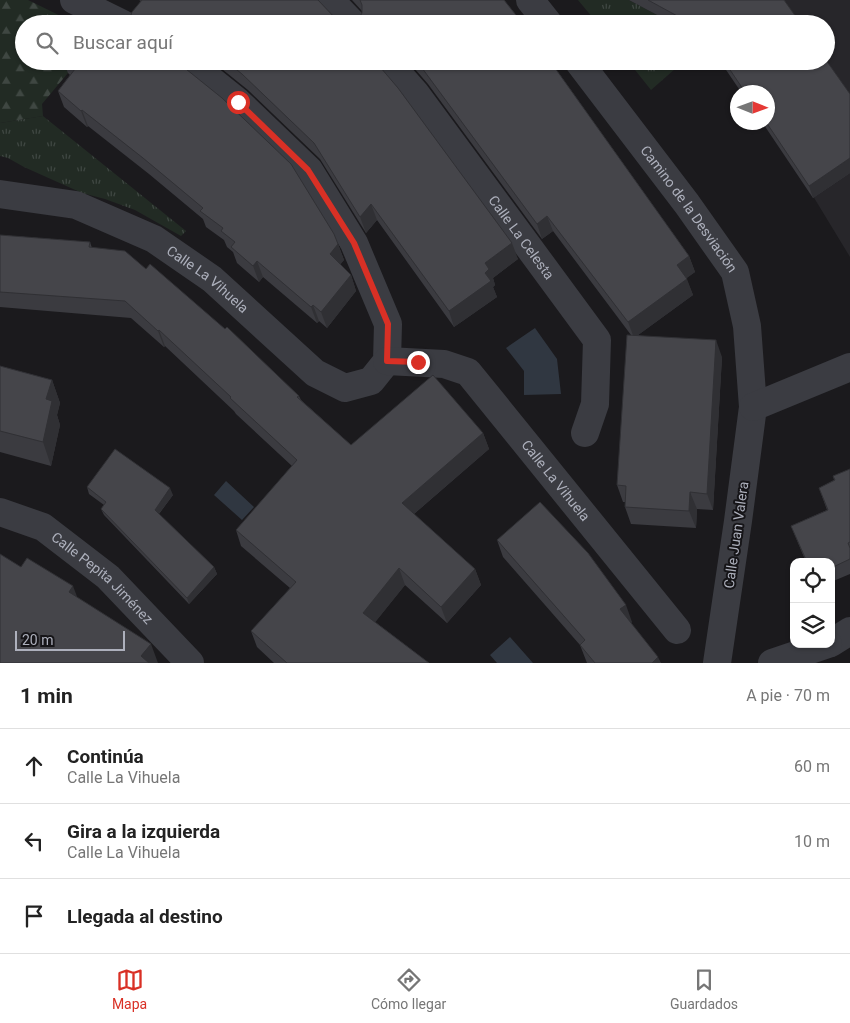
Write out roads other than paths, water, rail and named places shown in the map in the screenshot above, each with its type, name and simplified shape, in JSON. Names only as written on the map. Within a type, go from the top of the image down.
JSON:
[{"type":"street","points":[[74,0],[105,15]]},
{"type":"street","points":[[330,0],[344,15]]},
{"type":"street","points":[[530,0],[541,15]]},
{"type":"street","points":[[198,70],[238,102],[308,170],[354,243],[388,324],[387,361]]},
{"type":"street","name":"Calle La Celesta","points":[[395,70],[416,94],[597,340],[595,404],[586,433]]},
{"type":"street","name":"Camino de la Desviación","points":[[585,70],[687,204],[735,272],[747,326],[753,407]]},
{"type":"street","name":"Calle La Vihuela","points":[[0,194],[76,205],[154,238],[212,279],[315,373],[345,388],[371,381],[387,361],[444,364],[468,372],[677,630]]},
{"type":"street","points":[[753,407],[850,367]]},
{"type":"street","name":"Calle Juan Valera","points":[[717,663],[753,407]]},
{"type":"street","name":"Calle Pepita Jiménez","points":[[0,512],[43,527],[108,577],[190,663]]},
{"type":"street","points":[[835,641],[850,631]]},
{"type":"street","points":[[772,663],[818,648]]},
{"type":"street","points":[[815,663],[827,648]]}]
